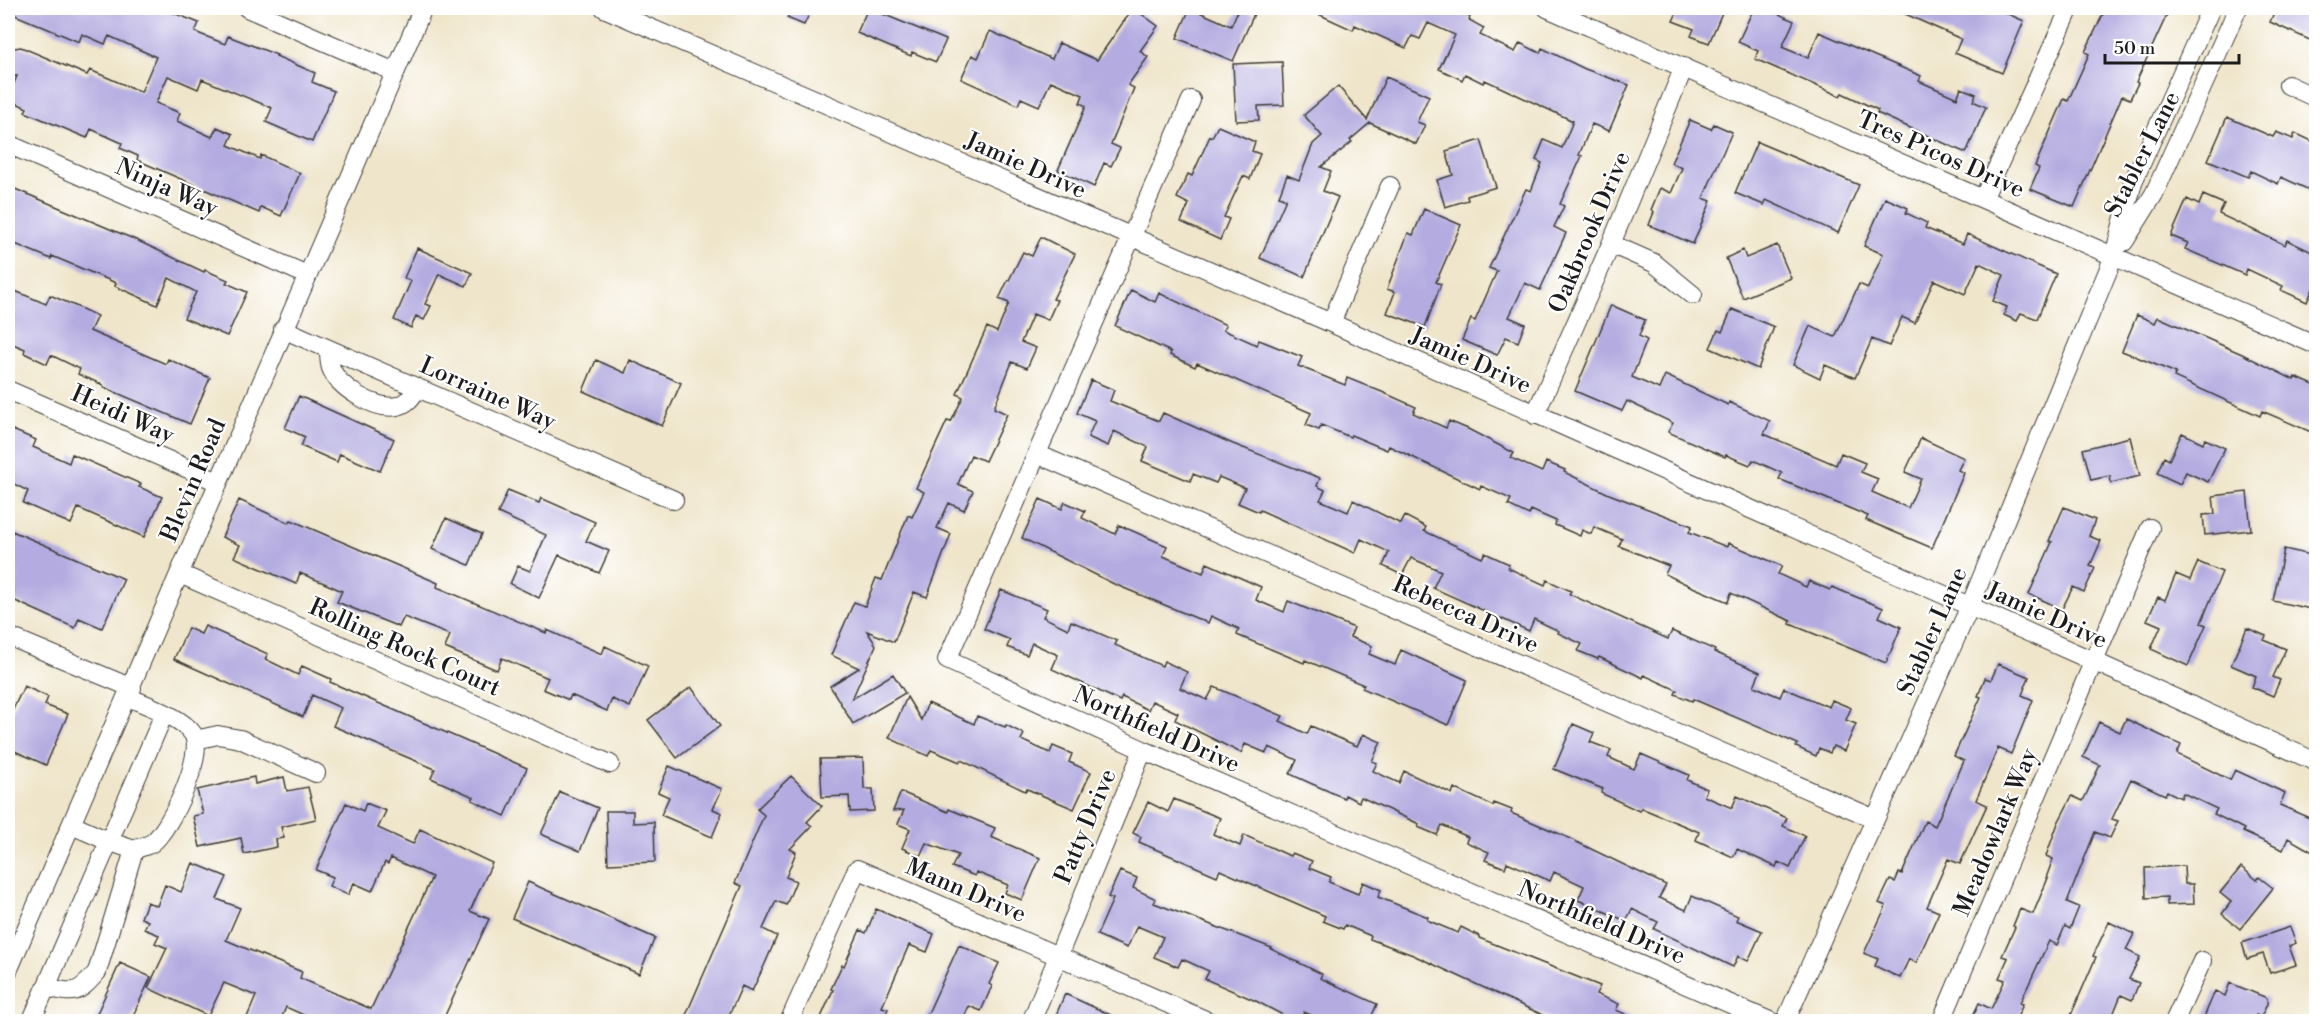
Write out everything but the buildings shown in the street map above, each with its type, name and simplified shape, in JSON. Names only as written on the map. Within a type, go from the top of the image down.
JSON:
[{"type":"street","points":[[247,8],[395,72]]},
{"type":"street","name":"Blevin Road","points":[[8,971],[423,8]]},
{"type":"street","name":"Jamie Drive","points":[[604,8],[1331,323],[2094,661],[2316,762]]},
{"type":"street","name":"Tres Picos Drive","points":[[1547,8],[2316,345]]},
{"type":"street","points":[[1983,199],[2070,8]]},
{"type":"street","name":"Stabler Lane","points":[[1785,1022],[1970,606],[2114,256],[2133,182],[2211,8]]},
{"type":"street","name":"Stabler Lane","points":[[2114,256],[2154,194],[2238,8]]},
{"type":"street","name":"Oakbrook Drive","points":[[1535,415],[1611,244],[1684,68]]},
{"type":"street","points":[[2288,85],[2316,98]]},
{"type":"street","name":"Northfield Drive","points":[[1191,100],[947,660],[1143,750],[1772,1022]]},
{"type":"street","name":"Ninja Way","points":[[8,144],[307,274]]},
{"type":"street","points":[[1331,323],[1390,186]]},
{"type":"street","points":[[1611,244],[1654,263],[1693,295]]},
{"type":"street","name":"Lorraine Way","points":[[283,329],[674,500]]},
{"type":"street","points":[[329,349],[331,369],[346,388],[376,405],[396,407],[409,401],[418,388]]},
{"type":"street","name":"Heidi Way","points":[[8,390],[218,483]]},
{"type":"street","name":"Rebecca Drive","points":[[1037,454],[1875,819]]},
{"type":"street","name":"Meadowlark Way","points":[[1941,1022],[2150,528]]},
{"type":"street","name":"Rolling Rock Court","points":[[180,574],[610,764]]},
{"type":"street","points":[[8,636],[130,692],[192,732],[197,745],[194,765],[176,809],[153,842],[135,850],[72,825]]},
{"type":"street","points":[[31,1022],[164,714]]},
{"type":"street","points":[[195,740],[218,735],[240,739],[316,773]]},
{"type":"street","name":"Patty Drive","points":[[1030,1022],[1143,750]]},
{"type":"street","points":[[46,987],[70,993],[84,987],[97,972],[135,850]]},
{"type":"street","name":"Mann Drive","points":[[789,1022],[857,869],[1210,1022]]},
{"type":"street","points":[[2174,1022],[2202,961]]}]
